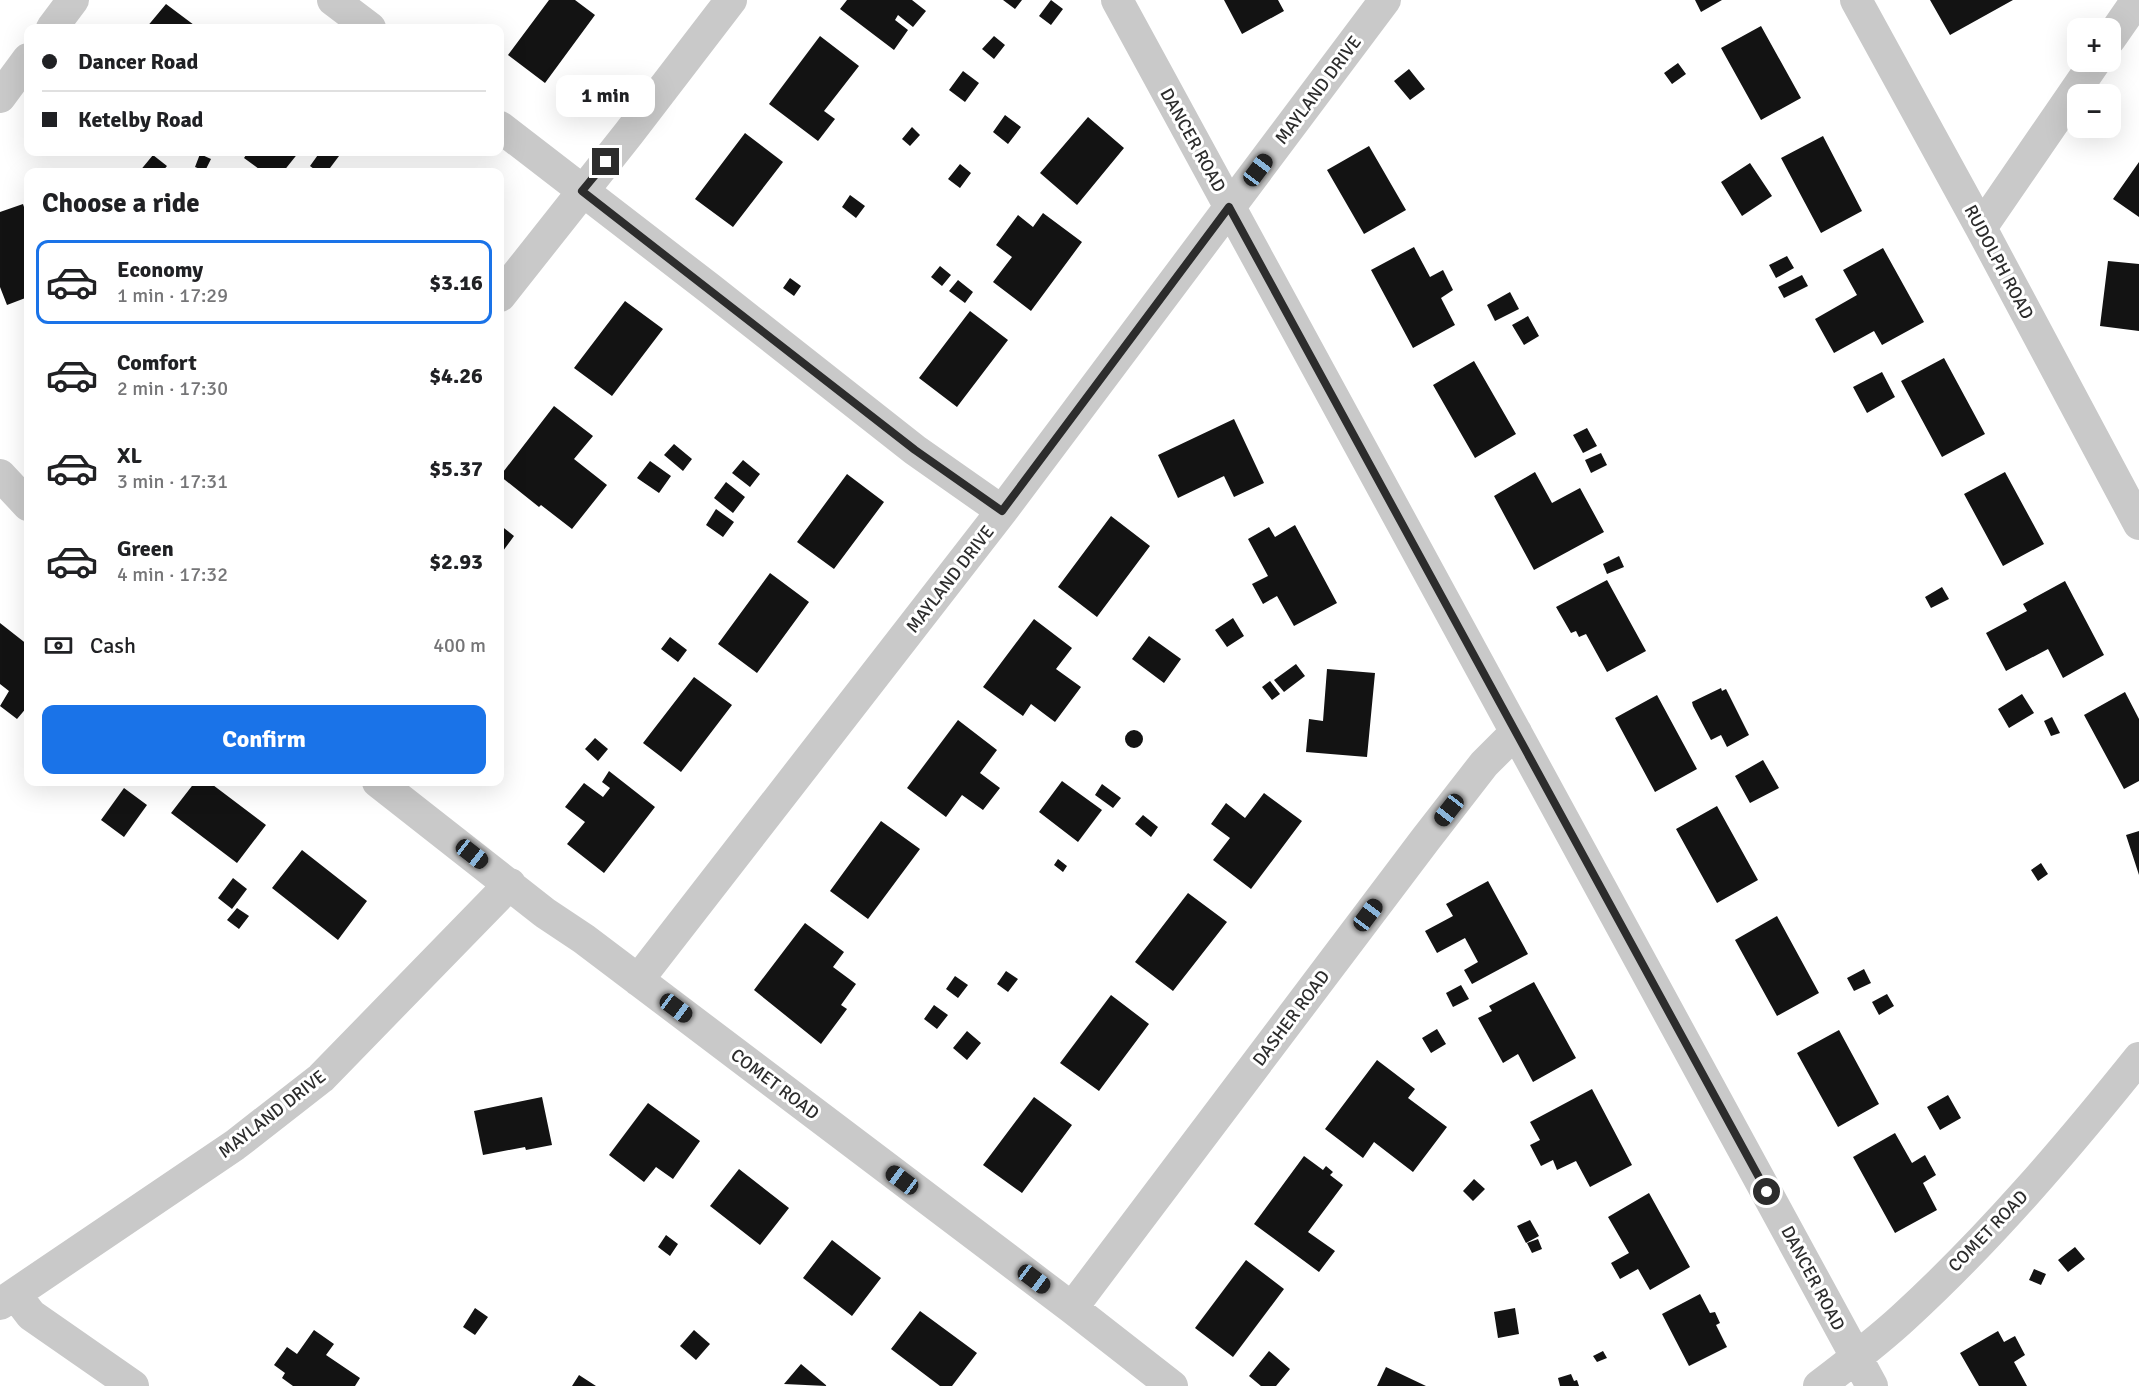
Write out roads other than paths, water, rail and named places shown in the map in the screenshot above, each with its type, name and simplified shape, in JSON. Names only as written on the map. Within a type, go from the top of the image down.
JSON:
[{"type":"street","points":[[55,24],[73,0]]},
{"type":"street","points":[[333,0],[365,24]]},
{"type":"street","points":[[504,292],[731,0]]},
{"type":"street","name":"DANCER ROAD","points":[[1117,0],[1872,1386]]},
{"type":"street","name":"MAYLAND DRIVE","points":[[638,980],[1002,511],[1385,0]]},
{"type":"street","name":"RUDOLPH ROAD","points":[[1856,0],[2139,524]]},
{"type":"street","points":[[2121,23],[2137,0]]},
{"type":"street","points":[[0,97],[24,64]]},
{"type":"street","points":[[1981,228],[2088,72]]},
{"type":"street","points":[[504,131],[915,450],[1002,511]]},
{"type":"street","points":[[0,475],[24,501]]},
{"type":"street","name":"DASHER ROAD","points":[[1072,1308],[1425,840],[1484,764],[1516,732]]},
{"type":"street","name":"COMET ROAD","points":[[383,786],[545,913],[638,980],[1172,1386]]},
{"type":"street","name":"MAYLAND DRIVE","points":[[8,1299],[235,1145],[321,1078],[510,884]]},
{"type":"street","name":"COMET ROAD","points":[[1819,1386],[1857,1358],[1903,1318],[1982,1240],[2068,1146],[2139,1058]]},
{"type":"street","points":[[8,1299],[133,1386]]}]
